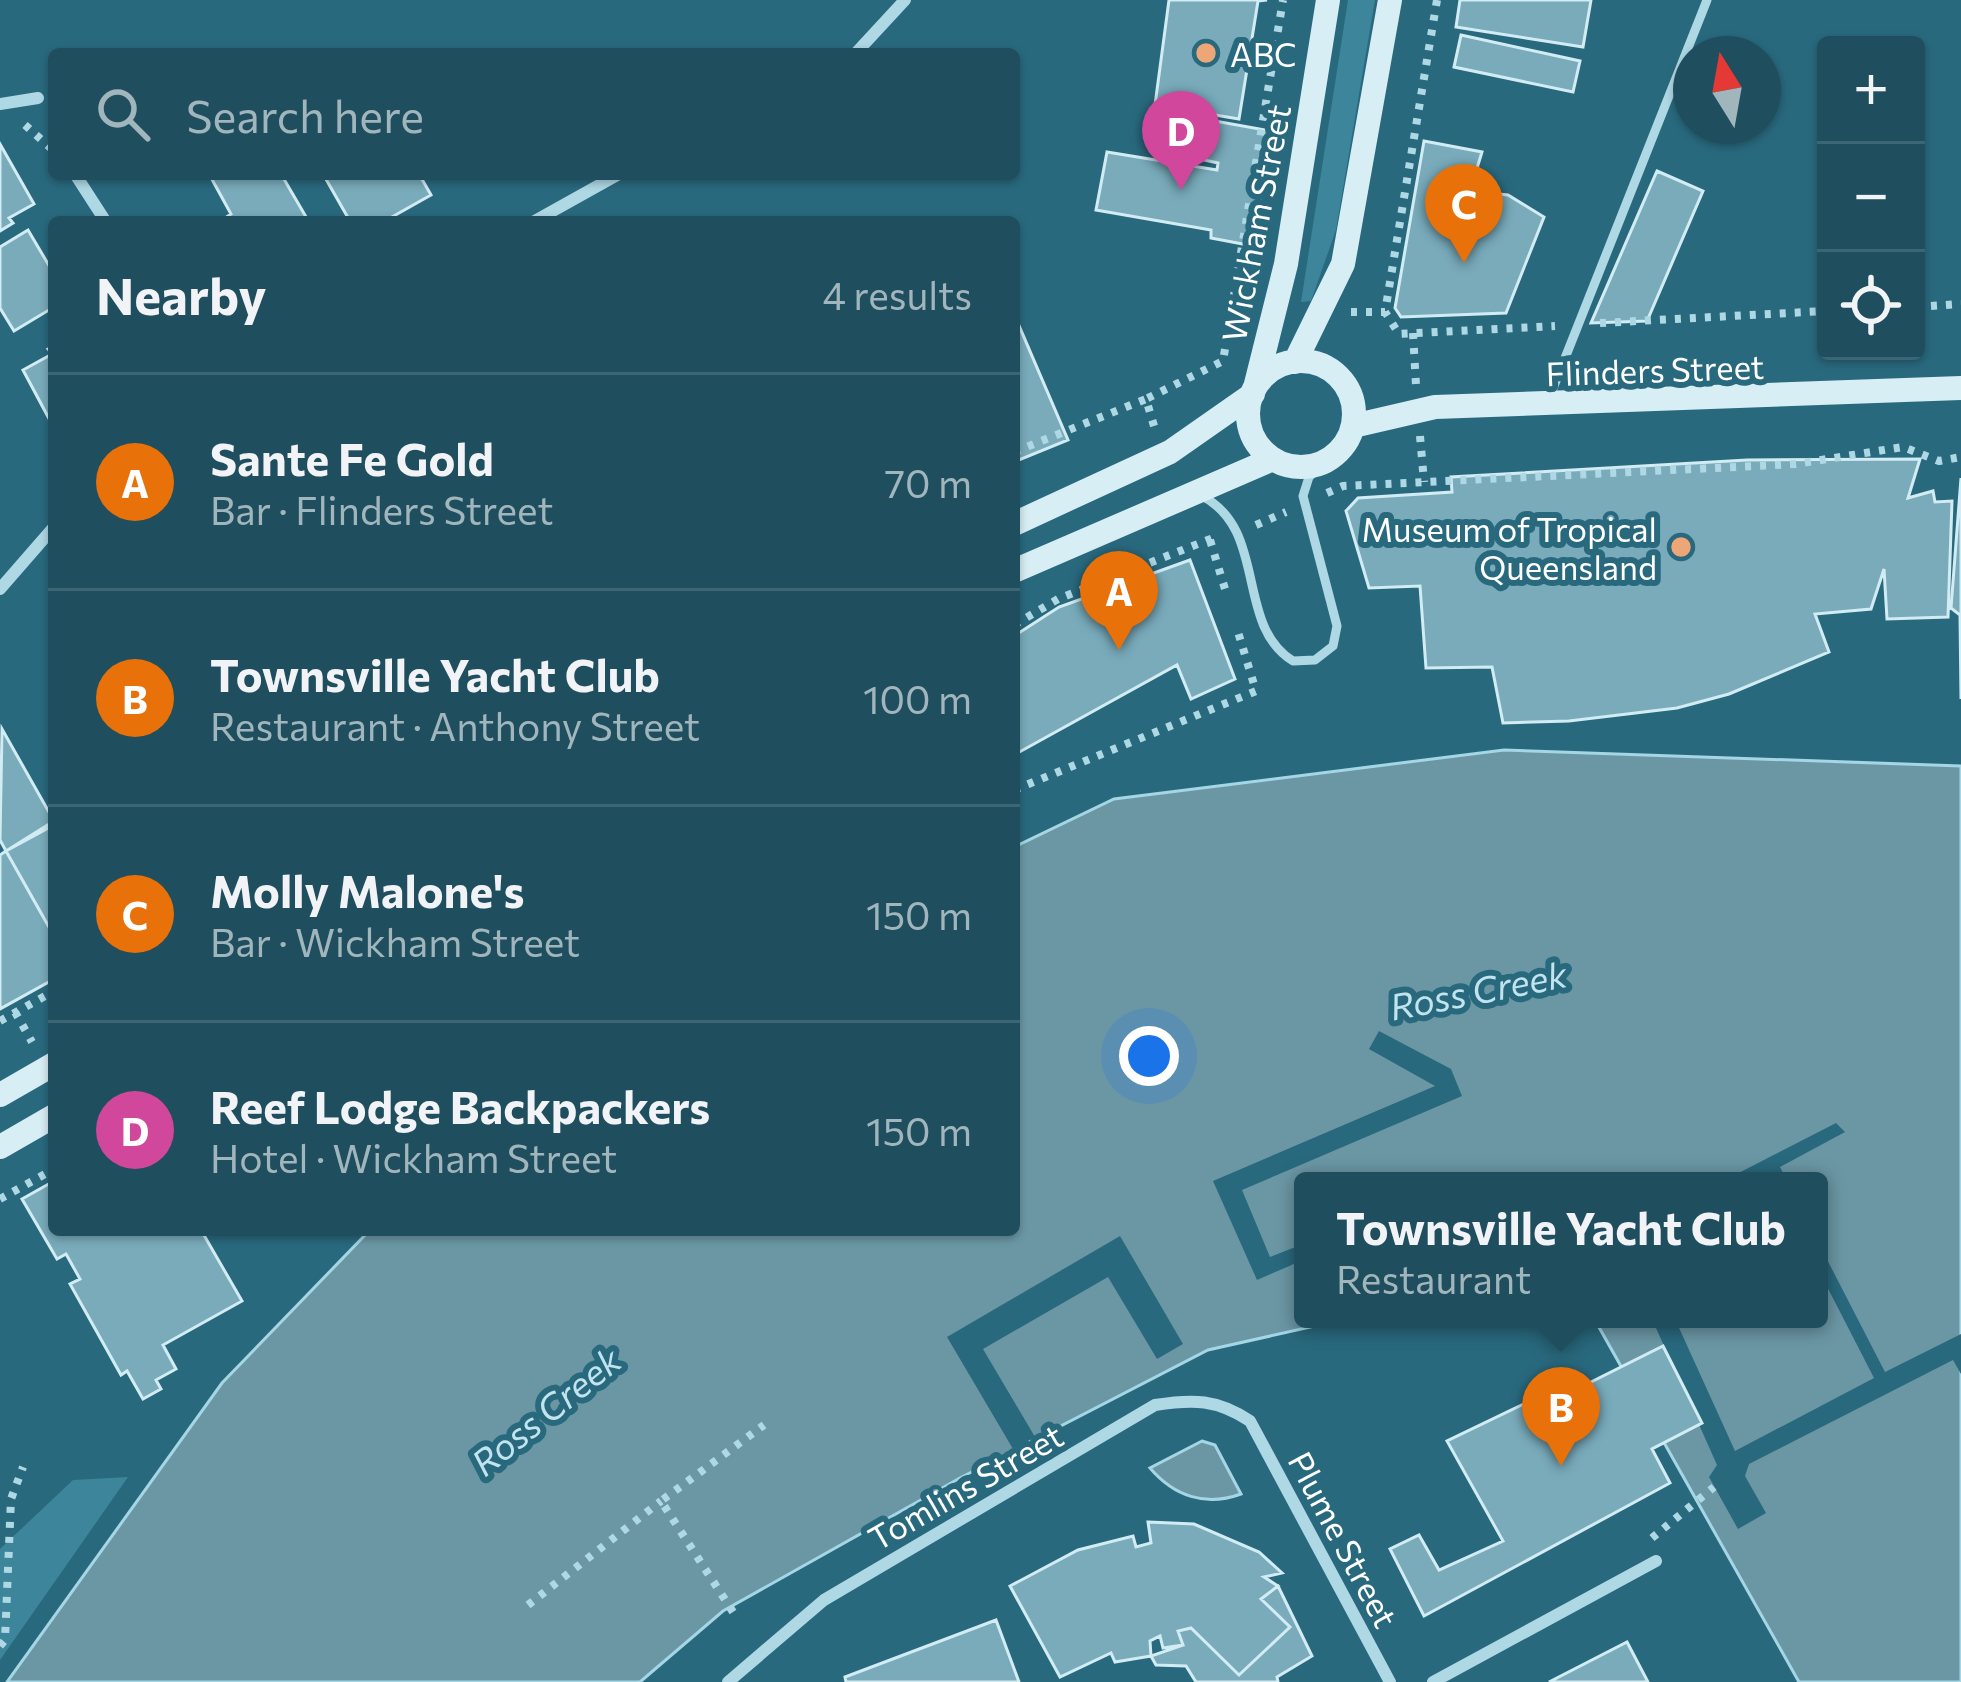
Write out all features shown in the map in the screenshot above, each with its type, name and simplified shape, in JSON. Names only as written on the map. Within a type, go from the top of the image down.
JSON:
[{"type":"street","points":[[861,48],[905,0]]},
{"type":"street","name":"Wickham Street","points":[[1254,391],[1286,264],[1328,0]]},
{"type":"street","name":"Wickham Street","points":[[1295,362],[1343,264],[1390,0]]},
{"type":"street","points":[[0,104],[38,98]]},
{"type":"street","points":[[79,180],[102,216]]},
{"type":"street","points":[[544,216],[608,180]]},
{"type":"street","points":[[1020,521],[1170,452],[1254,391],[1280,366],[1295,362],[1310,362],[1336,374],[1352,397],[1353,426],[1348,440],[1328,460],[1300,467],[1273,459],[1253,437],[1254,391]]},
{"type":"street","name":"Flinders Street","points":[[1353,426],[1435,407],[1961,388]]},
{"type":"street","points":[[1020,568],[1273,459]]},
{"type":"street","points":[[0,589],[48,534]]},
{"type":"street","points":[[0,1095],[48,1067]]},
{"type":"street","points":[[0,1147],[48,1119]]},
{"type":"street","name":"Tomlins Street","points":[[728,1682],[824,1600],[1155,1405],[1208,1400],[1250,1421]]},
{"type":"street","name":"Plume Street","points":[[1250,1421],[1390,1682]]},
{"type":"street","points":[[1433,1682],[1656,1561]]},
{"type":"lane","points":[[1546,406],[1707,0]]},
{"type":"lane","points":[[1193,492],[1218,504],[1239,533],[1275,646],[1293,661],[1315,660],[1333,646],[1337,626],[1304,504],[1309,477],[1328,460]]},
{"type":"path","points":[[1231,314],[1283,0]]},
{"type":"path","points":[[1437,0],[1385,312],[1399,334],[1817,311]]},
{"type":"path","points":[[1925,306],[1961,304]]},
{"type":"path","points":[[1020,450],[1146,399]]},
{"type":"path","points":[[1020,621],[1058,599],[1210,539],[1239,533],[1342,487],[1796,464],[1904,447],[1939,461],[1961,457]]},
{"type":"path","points":[[1210,539],[1230,604]]},
{"type":"path","points":[[1020,788],[1256,691],[1237,626]]},
{"type":"path","points":[[0,1021],[48,994]]},
{"type":"path","points":[[0,1199],[48,1172]]},
{"type":"path","points":[[528,1605],[764,1425]]},
{"type":"path","points":[[0,1646],[5,1640],[11,1499],[23,1467]]},
{"type":"path","points":[[1660,1528],[1714,1487]]},
{"type":"path","points":[[661,1501],[733,1612]]},
{"type":"shaded area","points":[[1348,0],[1375,0],[1336,230],[1311,301],[1301,302]]},
{"type":"shaded area","points":[[128,1477],[0,1660],[0,1549],[73,1480]]},
{"type":"water","name":"Ross Creek","points":[[1504,750],[1961,766],[1961,1682],[1799,1682],[1599,1328],[1828,1328],[1828,1172],[1294,1172],[1294,1328],[1306,1328],[1208,1350],[960,1478],[723,1611],[640,1682],[7,1682],[222,1383],[364,1236],[1020,1236],[1020,844],[1114,799]]},
{"type":"water","points":[[1202,1441],[1215,1445],[1241,1494],[1215,1499],[1191,1496],[1169,1486],[1150,1468]]},
{"type":"pier","points":[[1379,1031],[1451,1069],[1462,1096],[1242,1190],[1270,1257],[1294,1248],[1294,1264],[1257,1280],[1213,1181],[1435,1086],[1369,1049]]},
{"type":"pier","points":[[1836,1123],[1845,1132],[1780,1167],[1782,1172],[1741,1172]]},
{"type":"pier","points":[[1120,1236],[1183,1344],[1157,1359],[1108,1277],[983,1349],[1035,1437],[1013,1449],[947,1337]]},
{"type":"pier","points":[[1828,1261],[1885,1372],[1961,1334],[1961,1374],[1953,1360],[1749,1464],[1745,1476],[1766,1513],[1738,1529],[1709,1477],[1717,1465],[1656,1328],[1679,1328],[1735,1451],[1874,1378],[1828,1289]]},
{"type":"building","name":"ABC","points":[[1169,0],[1267,0],[1258,1],[1239,119],[1155,105]]},
{"type":"building","points":[[1460,0],[1591,0],[1583,47],[1456,27]]},
{"type":"building","points":[[1461,35],[1580,61],[1573,92],[1454,67]]},
{"type":"building","points":[[1176,114],[1271,131],[1253,246],[1211,238],[1211,230],[1096,210],[1107,152],[1217,170],[1218,163],[1168,152]]},
{"type":"building","points":[[1424,141],[1482,152],[1470,191],[1508,195],[1544,217],[1506,313],[1401,317],[1395,308]]},
{"type":"building","points":[[0,144],[34,204],[9,218],[13,223],[0,231]]},
{"type":"building","points":[[1657,171],[1703,191],[1647,321],[1591,323]]},
{"type":"building","points":[[212,180],[284,180],[306,216],[228,216]]},
{"type":"building","points":[[326,180],[422,180],[431,195],[394,216],[347,216]]},
{"type":"building","points":[[28,230],[48,264],[48,311],[14,331],[0,308],[0,247]]},
{"type":"building","points":[[1020,328],[1068,440],[1020,460]]},
{"type":"building","points":[[48,356],[48,417],[23,370]]},
{"type":"building","points":[[1920,459],[1908,498],[1933,491],[1935,502],[1952,501],[1948,617],[1887,619],[1884,569],[1871,609],[1815,614],[1829,652],[1729,694],[1677,708],[1569,721],[1503,723],[1492,667],[1426,668],[1420,586],[1369,588],[1346,511],[1358,498],[1452,492],[1451,477],[1747,460]]},
{"type":"building","points":[[1961,478],[1961,699],[1960,615],[1951,608]]},
{"type":"building","points":[[1190,560],[1235,679],[1191,699],[1177,665],[1020,752],[1020,632],[1059,607]]},
{"type":"building","points":[[2,729],[48,810],[48,825],[6,851],[0,840]]},
{"type":"building","points":[[48,828],[48,925],[6,851]]},
{"type":"building","points":[[6,851],[48,925],[48,982],[0,1009],[0,855]]},
{"type":"building","points":[[48,1184],[48,1236],[204,1236],[242,1301],[163,1345],[176,1369],[156,1380],[161,1389],[143,1399],[127,1371],[121,1375],[70,1284],[80,1279],[66,1254],[57,1259],[22,1199]]},
{"type":"building","points":[[1663,1346],[1702,1423],[1652,1449],[1670,1483],[1424,1616],[1390,1549],[1419,1535],[1439,1570],[1503,1541],[1447,1441],[1569,1382],[1573,1391]]},
{"type":"building","points":[[1148,1522],[1194,1524],[1259,1552],[1282,1573],[1264,1577],[1278,1586],[1261,1599],[1290,1627],[1239,1675],[1191,1628],[1178,1631],[1183,1645],[1163,1648],[1160,1636],[1150,1641],[1151,1656],[1115,1662],[1111,1653],[1060,1677],[1010,1586],[1078,1550],[1133,1536],[1136,1547],[1151,1543]]},
{"type":"building","points":[[1278,1586],[1312,1656],[1277,1677],[1278,1682],[1196,1682],[1186,1666],[1156,1665],[1151,1656],[1183,1645],[1178,1631],[1191,1628],[1239,1675],[1290,1627],[1261,1599]]},
{"type":"building","points":[[996,1620],[1019,1682],[846,1682],[845,1677]]},
{"type":"building","points":[[1627,1642],[1648,1682],[1549,1682]]},
{"type":"place","name":"ABC","points":[[1206,53]]},
{"type":"place","name":"Reef Lodge Backpackers","points":[[1181,190]]},
{"type":"place","name":"Molly Malone's","points":[[1464,263]]},
{"type":"place","name":"Museum of Tropical Queensland","points":[[1681,547]]},
{"type":"place","name":"Sante Fe Gold","points":[[1119,650]]},
{"type":"place","name":"Townsville Yacht Club","points":[[1561,1466]]}]
